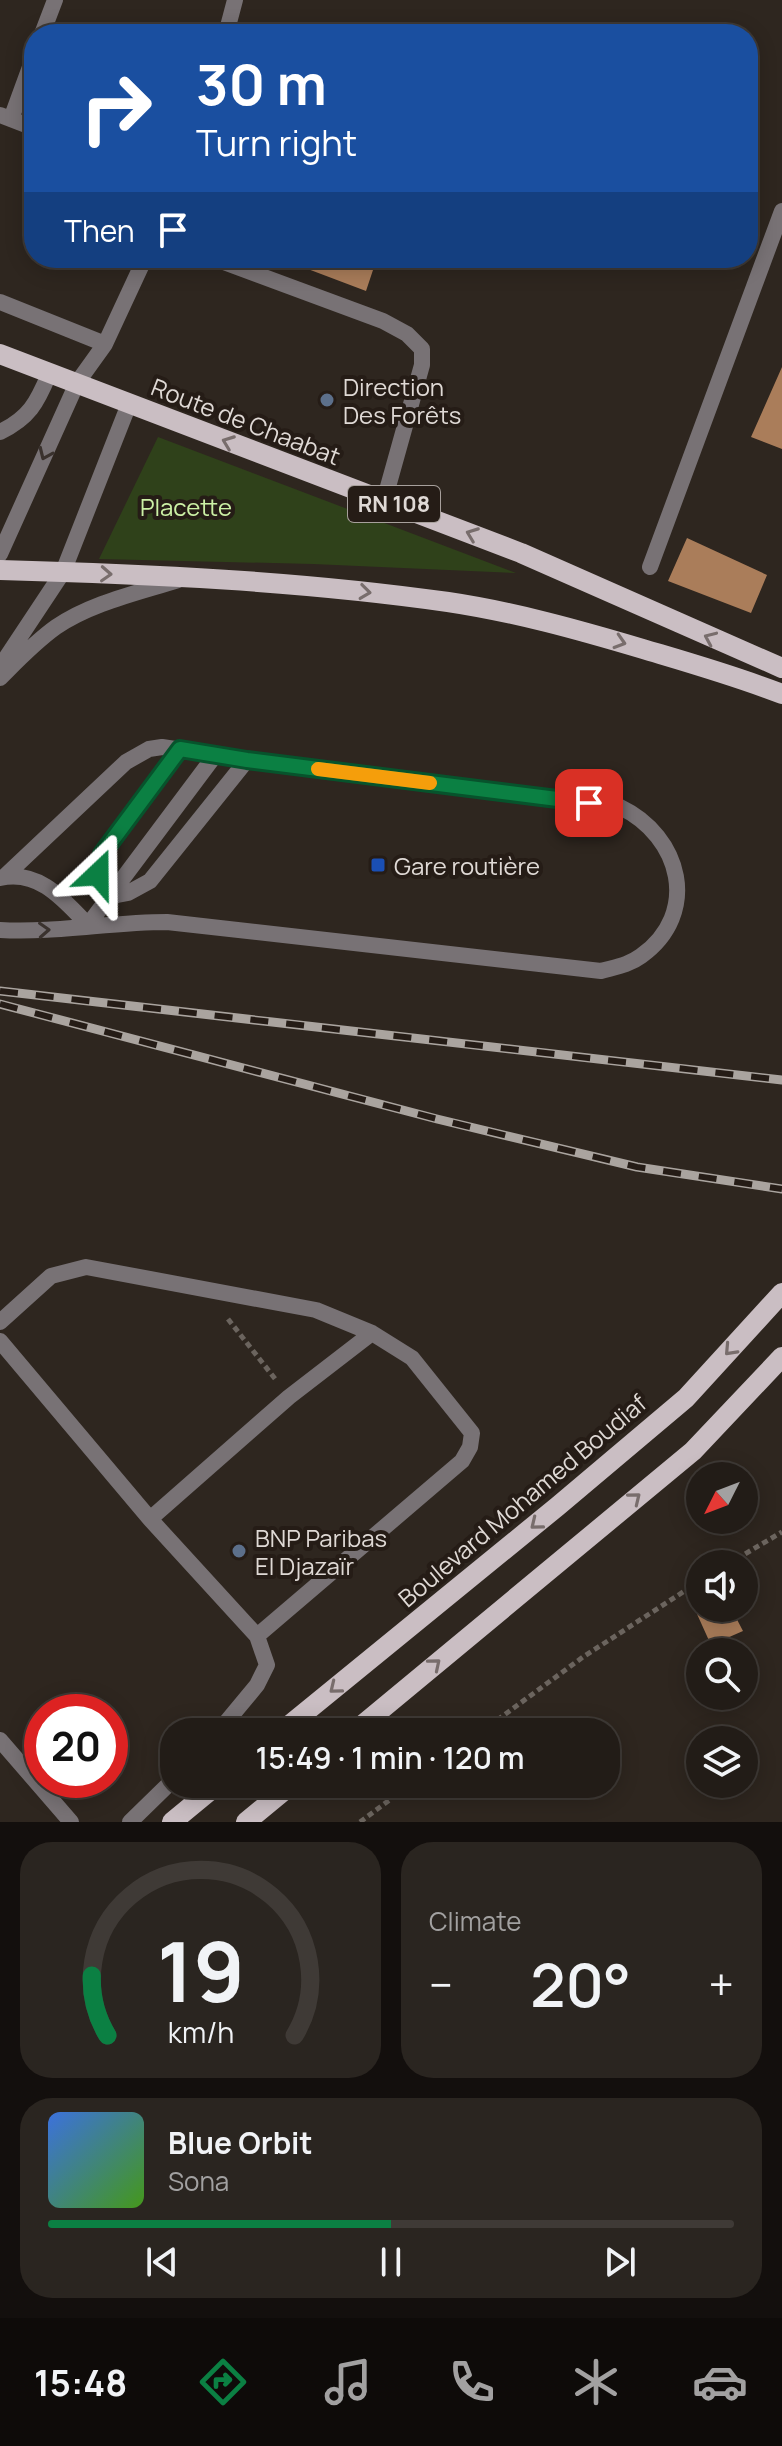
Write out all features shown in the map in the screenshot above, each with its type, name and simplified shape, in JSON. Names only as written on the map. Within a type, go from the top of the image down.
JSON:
[{"type":"main road","name":"Route de Chaabat","points":[[0,354],[521,553],[782,668]]},
{"type":"main road","points":[[0,570],[184,578],[335,589],[481,608],[557,623],[740,677],[782,694]]},
{"type":"main road","name":"Boulevard Mohamed Boudiaf","points":[[298,1718],[686,1398],[782,1293]]},
{"type":"main road","points":[[371,1718],[693,1451],[782,1357]]},
{"type":"main road","points":[[172,1822],[201,1798]]},
{"type":"main road","points":[[246,1822],[275,1798]]},
{"type":"street","points":[[46,24],[55,0]]},
{"type":"street","points":[[229,24],[235,0]]},
{"type":"street","points":[[24,77],[5,117],[24,124]]},
{"type":"street","points":[[650,567],[782,211]]},
{"type":"street","points":[[0,554],[77,383],[105,344],[140,268]]},
{"type":"street","points":[[240,268],[383,321],[407,334],[422,349],[422,365],[384,501]]},
{"type":"street","points":[[0,302],[105,344]]},
{"type":"street","points":[[0,432],[20,423],[38,400],[49,374]]},
{"type":"street","points":[[0,667],[63,572],[129,404]]},
{"type":"street","points":[[0,678],[29,648],[57,626],[106,603],[184,578]]},
{"type":"street","points":[[0,930],[51,930],[88,925],[167,922],[213,925],[601,971],[622,966],[641,956],[656,942],[668,924],[675,904],[677,883],[670,854],[654,829],[620,807],[162,747],[149,749],[126,762],[2,877]]},
{"type":"street","points":[[107,897],[98,874],[102,854],[180,749]]},
{"type":"street","points":[[88,925],[216,754]]},
{"type":"street","points":[[107,897],[128,893],[150,881],[247,760]]},
{"type":"street","points":[[2,877],[21,877],[47,886],[88,925]]},
{"type":"street","points":[[0,1322],[51,1276],[86,1267],[316,1310],[372,1333],[412,1358],[472,1433],[470,1447],[462,1461],[257,1636]]},
{"type":"street","points":[[150,1519],[289,1397],[372,1333]]},
{"type":"street","points":[[0,1341],[150,1519],[257,1636],[267,1665],[257,1685],[230,1718]]},
{"type":"street","points":[[0,1740],[71,1822]]},
{"type":"street","points":[[130,1822],[160,1793]]},
{"type":"path","points":[[206,1289],[289,1397]]},
{"type":"path","points":[[752,1550],[782,1532]]},
{"type":"path","points":[[500,1718],[583,1657],[686,1590]]},
{"type":"path","points":[[360,1822],[392,1798]]},
{"type":"green space","name":"Placette","points":[[158,437],[516,573],[99,559]]},
{"type":"building","points":[[305,268],[374,268],[366,291]]},
{"type":"building","points":[[782,367],[782,449],[751,437]]},
{"type":"building","points":[[687,538],[767,575],[751,613],[668,581]]},
{"type":"building","points":[[701,1622],[738,1622],[743,1631],[727,1638],[708,1638]]},
{"type":"railway","points":[[0,991],[782,1080]]},
{"type":"railway","points":[[0,1004],[437,1119],[637,1167],[782,1189]]},
{"type":"slow traffic","points":[[318,769],[430,783]]},
{"type":"place","name":"Direction Des Forêts","points":[[327,400]]},
{"type":"place","name":"Gare routière","points":[[378,865]]},
{"type":"place","name":"BNP Paribas El Djazaïr","points":[[239,1551]]},
{"type":"route","points":[[98,874],[102,854],[180,749],[589,803]]}]
